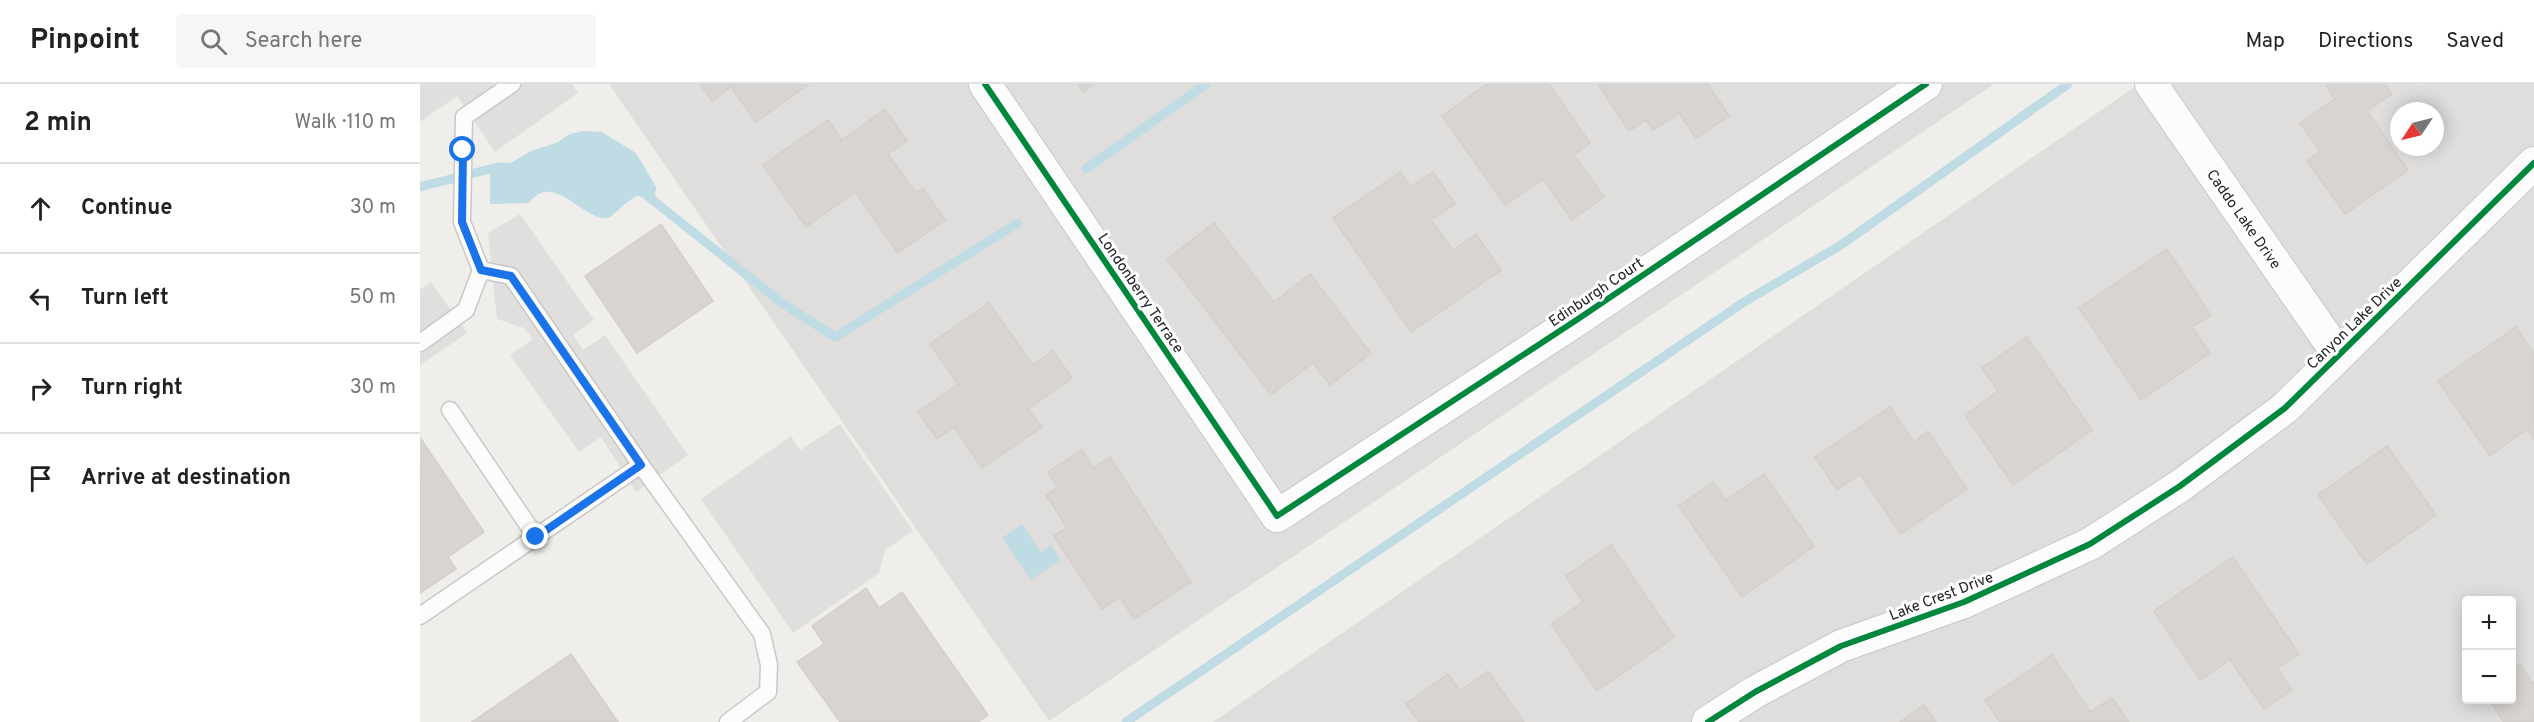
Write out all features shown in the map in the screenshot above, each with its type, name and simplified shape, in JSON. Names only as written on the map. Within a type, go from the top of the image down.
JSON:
[{"type":"street","name":"Londonberry Terrace","points":[[984,84],[1277,516]]},
{"type":"street","name":"Edinburgh Court","points":[[1277,516],[1578,319],[1926,84]]},
{"type":"street","name":"Caddo Lake Drive","points":[[2151,84],[2338,354]]},
{"type":"street","name":"Canyon Lake Drive","points":[[2180,486],[2285,408],[2534,163]]},
{"type":"street","name":"Lake Crest Drive","points":[[1708,722],[1755,692],[1841,646],[1964,602],[2090,544],[2180,486]]},
{"type":"lane","points":[[420,343],[466,310],[481,270],[462,222],[464,117],[512,84]]},
{"type":"lane","points":[[481,270],[511,276],[641,465],[762,634],[769,665],[768,692],[728,722]]},
{"type":"lane","points":[[450,410],[536,537]]},
{"type":"lane","points":[[420,616],[641,465]]},
{"type":"shaded area","points":[[420,84],[572,84],[578,93],[495,152],[457,96],[420,122]]},
{"type":"shaded area","points":[[609,84],[1994,84],[1049,721]]},
{"type":"shaded area","points":[[2139,84],[2534,84],[2534,722],[1213,722]]},
{"type":"shaded area","points":[[520,214],[594,320],[573,335],[583,350],[605,335],[688,455],[636,492],[601,437],[579,452],[510,355],[533,339],[524,328],[497,319],[488,233]]},
{"type":"shaded area","points":[[431,282],[467,333],[420,365],[420,290]]},
{"type":"shaded area","points":[[840,424],[913,531],[885,550],[879,573],[793,633],[701,499],[791,436],[800,450]]},
{"type":"water","points":[[583,131],[602,132],[636,153],[656,187],[655,197],[651,198],[645,194],[633,198],[607,218],[597,217],[568,199],[548,192],[539,194],[529,203],[490,204],[490,169],[509,164],[531,151],[556,143],[570,134]]},
{"type":"water","points":[[1022,524],[1041,552],[1051,545],[1061,560],[1031,580],[1002,538]]},
{"type":"building","points":[[700,84],[809,84],[756,122],[731,87],[712,101]]},
{"type":"building","points":[[1078,84],[1094,84],[1083,92]]},
{"type":"building","points":[[1487,84],[1549,84],[1590,143],[1574,155],[1604,197],[1572,220],[1543,179],[1505,205],[1442,116]]},
{"type":"building","points":[[1598,84],[1708,84],[1729,116],[1696,138],[1679,113],[1653,130],[1646,120],[1629,131]]},
{"type":"building","points":[[2328,84],[2385,84],[2392,94],[2367,111],[2390,144],[2390,156],[2398,156],[2408,170],[2345,214],[2307,161],[2320,151],[2300,123],[2335,99],[2326,86]]},
{"type":"building","points":[[885,109],[907,141],[888,154],[916,193],[923,188],[945,220],[898,253],[855,192],[806,227],[763,165],[828,120],[842,140]]},
{"type":"building","points":[[1400,172],[1410,187],[1433,172],[1455,204],[1431,220],[1453,250],[1476,234],[1501,270],[1411,332],[1333,218]]},
{"type":"building","points":[[1214,223],[1274,302],[1310,274],[1371,353],[1330,385],[1313,363],[1271,395],[1167,259]]},
{"type":"building","points":[[661,224],[713,301],[637,353],[585,276]]},
{"type":"building","points":[[2167,249],[2211,315],[2192,327],[2210,353],[2141,400],[2079,308]]},
{"type":"building","points":[[989,303],[1033,365],[1053,351],[1072,378],[1028,409],[1042,427],[982,468],[954,427],[937,439],[918,412],[958,384],[930,344]]},
{"type":"building","points":[[2516,327],[2534,354],[2534,439],[2527,429],[2490,456],[2438,381]]},
{"type":"building","points":[[2027,337],[2092,430],[2013,485],[1965,415],[1998,391],[1982,368]]},
{"type":"building","points":[[1890,407],[1914,442],[1928,431],[1967,489],[1901,534],[1860,474],[1837,490],[1815,457]]},
{"type":"building","points":[[421,439],[484,532],[448,557],[456,569],[420,593]]},
{"type":"building","points":[[2387,446],[2436,515],[2367,564],[2318,495]]},
{"type":"building","points":[[1082,450],[1093,468],[1110,457],[1191,582],[1134,619],[1120,597],[1102,609],[1054,536],[1067,527],[1046,495],[1058,487],[1048,472]]},
{"type":"building","points":[[1764,474],[1814,546],[1742,597],[1679,506],[1713,482],[1726,500]]},
{"type":"building","points":[[1611,545],[1674,637],[1597,691],[1551,624],[1583,602],[1566,576]]},
{"type":"building","points":[[2233,557],[2299,654],[2277,668],[2292,690],[2264,709],[2230,660],[2200,680],[2154,611]]},
{"type":"building","points":[[866,588],[879,608],[902,592],[988,715],[978,722],[840,722],[797,662],[824,644],[812,626]]},
{"type":"building","points":[[571,654],[618,722],[472,722]]},
{"type":"building","points":[[2052,655],[2090,712],[2112,698],[2129,722],[2000,722],[1985,700]]},
{"type":"building","points":[[2520,664],[2532,683],[2534,682],[2534,722],[2504,722],[2492,704],[2516,704],[2516,667]]},
{"type":"building","points":[[1488,671],[1524,722],[1419,722],[1406,704],[1448,674],[1460,691]]},
{"type":"building","points":[[1924,705],[1936,722],[1900,722]]},
{"type":"waterway","points":[[1086,169],[1206,84]]},
{"type":"waterway","points":[[1126,722],[1744,302],[1841,245],[2068,84]]},
{"type":"waterway","points":[[420,187],[498,167],[508,167]]},
{"type":"waterway","points":[[636,190],[645,194],[782,303],[835,337],[1018,223]]},
{"type":"cycle path","points":[[985,84],[1277,516],[1578,319],[1926,84]]},
{"type":"cycle path","points":[[1708,722],[1755,692],[1841,646],[1964,602],[2090,544],[2180,486],[2285,408],[2534,163]]},
{"type":"route","points":[[463,150],[462,222],[481,270],[511,276],[641,465],[536,537]]}]
